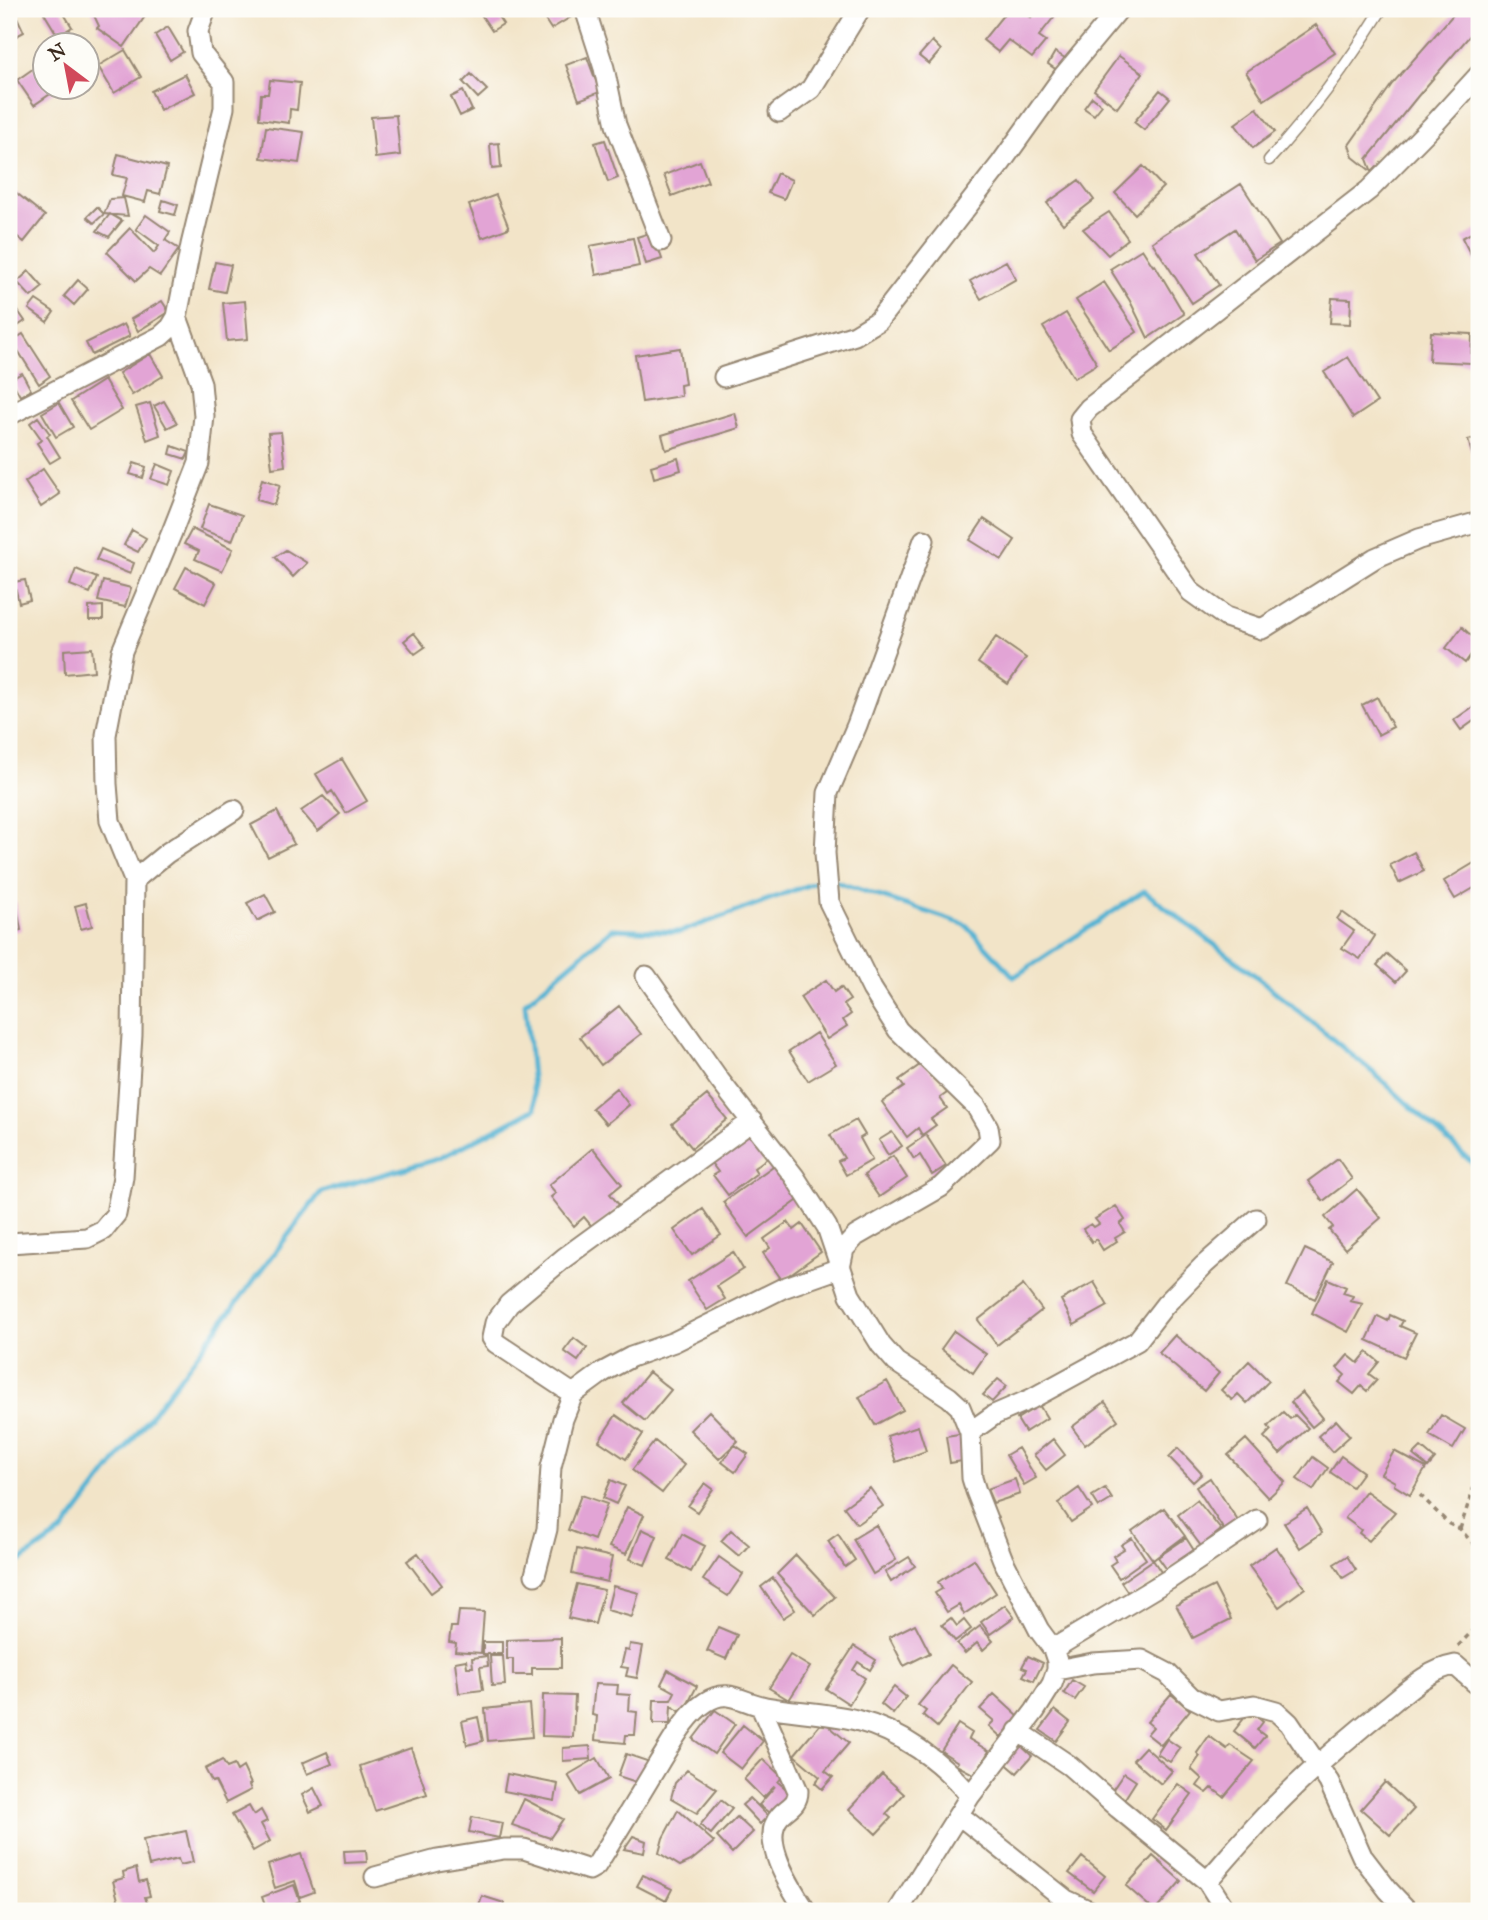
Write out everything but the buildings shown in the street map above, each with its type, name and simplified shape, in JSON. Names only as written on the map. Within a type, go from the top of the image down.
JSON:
[{"type":"street","points":[[9,415],[161,336],[177,317],[191,245],[224,108],[224,82],[201,53],[198,32],[206,9]]},
{"type":"street","points":[[585,9],[606,78],[616,125],[661,241]]},
{"type":"street","points":[[779,112],[811,89],[860,9]]},
{"type":"street","points":[[724,377],[855,335],[878,321],[1001,163],[1064,75],[1119,9]]},
{"type":"street","points":[[1479,75],[1369,190],[1089,408],[1080,419],[1082,434],[1191,592],[1226,617],[1262,629],[1375,558],[1419,539],[1479,522]]},
{"type":"street","points":[[9,1243],[87,1238],[103,1230],[116,1214],[123,1177],[131,1048],[134,880],[110,821],[106,735],[122,651],[199,463],[204,416],[201,383],[177,317]]},
{"type":"street","points":[[840,1268],[844,1249],[856,1236],[941,1187],[990,1140],[988,1127],[976,1106],[898,1030],[872,989],[829,902],[825,853],[828,793],[857,725],[924,540]]},
{"type":"street","points":[[134,880],[167,853],[234,810]]},
{"type":"street","points":[[646,976],[794,1177],[827,1227],[850,1295],[881,1345],[896,1362],[960,1407],[970,1432],[972,1478],[976,1491],[1003,1560],[1039,1630],[1053,1649],[1058,1670],[1052,1684],[1035,1711],[970,1796],[898,1911]]},
{"type":"street","points":[[573,1394],[496,1343],[492,1338],[495,1322],[509,1304],[564,1258],[752,1121]]},
{"type":"street","points":[[970,1432],[994,1415],[1031,1399],[1137,1341],[1165,1305],[1204,1265],[1256,1219]]},
{"type":"street","points":[[535,1575],[547,1529],[551,1467],[563,1419],[573,1394],[603,1372],[631,1357],[674,1342],[783,1288],[840,1268]]},
{"type":"street","points":[[1053,1649],[1168,1580],[1257,1520]]},
{"type":"street","points":[[1058,1670],[1093,1663],[1142,1660],[1167,1673],[1191,1697],[1219,1711],[1254,1705],[1276,1711],[1289,1723],[1329,1782],[1362,1856],[1408,1911]]},
{"type":"street","points":[[1207,1881],[1245,1837],[1318,1765],[1376,1715],[1437,1668],[1455,1665],[1479,1686]]},
{"type":"street","points":[[375,1877],[436,1860],[504,1849],[524,1849],[589,1870],[596,1866],[676,1736],[699,1707],[726,1694],[761,1707],[852,1719],[879,1726],[897,1735],[938,1764],[957,1780],[970,1796]]},
{"type":"street","points":[[761,1707],[798,1791],[794,1805],[780,1816],[774,1825],[775,1853],[780,1868],[806,1911]]},
{"type":"street","points":[[1018,1731],[1070,1766],[1207,1881],[1226,1911]]},
{"type":"street","points":[[959,1815],[1066,1900],[1090,1911]]},
{"type":"lane","points":[[1269,160],[1298,128],[1363,40],[1381,9]]},
{"type":"path","points":[[1460,1529],[1479,1471]]},
{"type":"path","points":[[1420,1495],[1450,1524],[1460,1529],[1479,1550]]},
{"type":"waterway","points":[[9,1569],[63,1531],[321,1192],[438,1159],[535,1109],[525,1003],[612,929],[680,932],[822,880]]},
{"type":"waterway","points":[[831,880],[966,925],[1014,977],[1144,891],[1261,980],[1376,1075],[1479,1169]]}]
